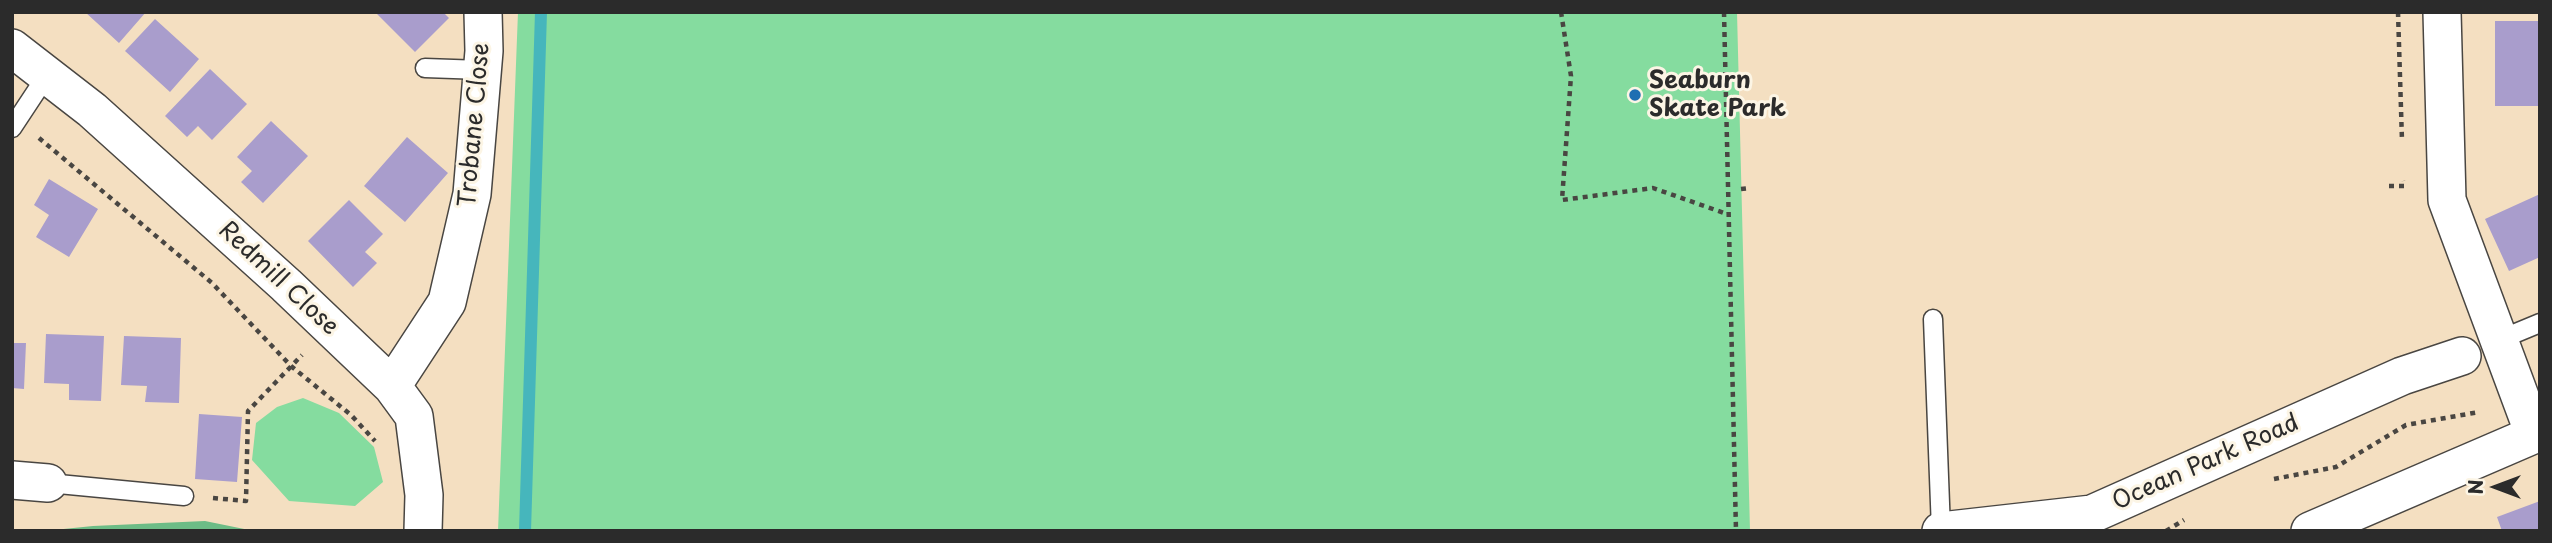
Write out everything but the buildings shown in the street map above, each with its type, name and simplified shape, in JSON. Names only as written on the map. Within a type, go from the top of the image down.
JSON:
[{"type":"street","name":"Trobane Close","points":[[392,386],[447,302],[472,194],[482,70],[483,12]]},
{"type":"street","points":[[2310,531],[2532,424],[2447,201],[2442,12]]},
{"type":"street","name":"Redmill Close","points":[[12,48],[92,110],[330,326],[392,386],[414,416],[424,495],[422,531]]},
{"type":"street","name":"Ocean Park Road","points":[[1941,530],[2092,514],[2402,376],[2462,356]]},
{"type":"street","points":[[12,480],[48,483]]},
{"type":"lane","points":[[425,68],[482,70]]},
{"type":"lane","points":[[15,124],[47,75]]},
{"type":"lane","points":[[1933,319],[1941,530]]},
{"type":"lane","points":[[2499,340],[2540,323]]},
{"type":"lane","points":[[48,483],[184,496]]},
{"type":"path","points":[[1560,12],[1571,76],[1562,200],[1653,188],[1727,214]]},
{"type":"path","points":[[1724,12],[1736,531]]},
{"type":"path","points":[[2398,12],[2402,146]]},
{"type":"path","points":[[15,124],[212,284],[291,366],[351,415],[380,446]]},
{"type":"path","points":[[2389,186],[2404,186],[2403,173]]},
{"type":"path","points":[[1741,189],[1750,188]]},
{"type":"path","points":[[184,496],[246,501],[248,411],[330,326]]},
{"type":"path","points":[[2268,480],[2336,467],[2406,425],[2532,424]]},
{"type":"path","points":[[2166,531],[2188,518]]},
{"type":"green space","points":[[518,12],[1737,12],[1750,531],[498,531]]},
{"type":"green space","points":[[303,398],[339,413],[374,447],[383,482],[355,506],[289,501],[252,460],[256,423],[277,407]]},
{"type":"green space","points":[[205,521],[254,531],[44,531],[93,526]]},
{"type":"waterway","points":[[525,531],[541,12]]},
{"type":"place","name":"Seaburn Skate Park","points":[[1635,95]]}]
